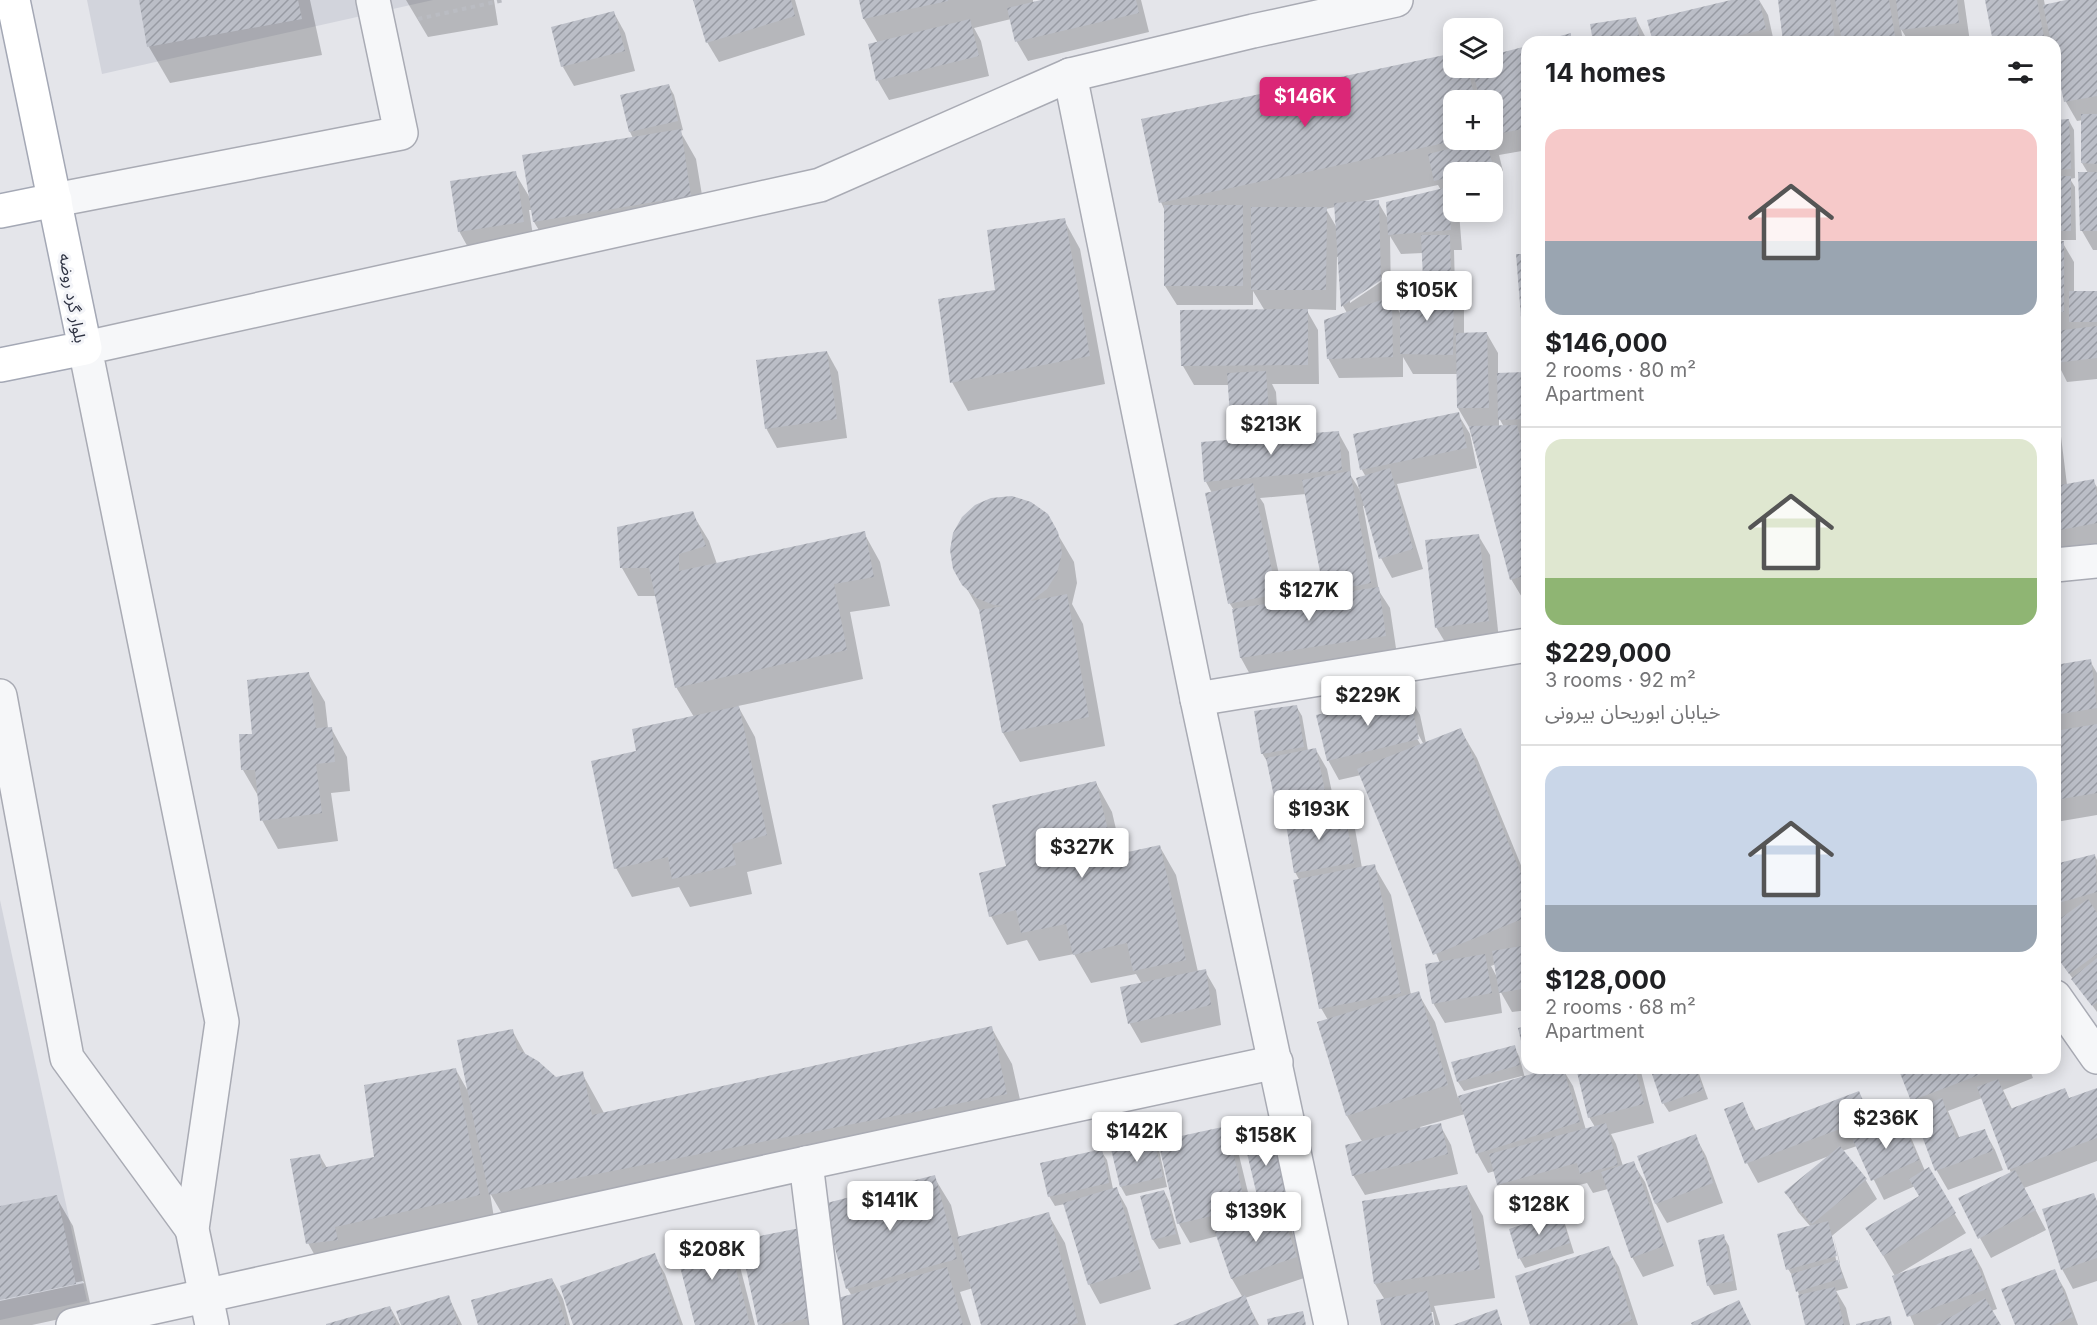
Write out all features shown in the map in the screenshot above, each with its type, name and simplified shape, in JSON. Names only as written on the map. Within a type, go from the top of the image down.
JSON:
[{"type":"main road","name":"بلوار گرد روضه","points":[[0,366],[85,348],[13,0]]},
{"type":"main road","points":[[0,212],[55,200]]},
{"type":"street","points":[[209,1311],[192,1228],[222,1022],[85,348],[820,185],[1070,75],[1253,31],[1396,0]]},
{"type":"street","points":[[55,200],[401,133],[376,14]]},
{"type":"street","points":[[1070,75],[1197,699],[1331,1325]]},
{"type":"street","points":[[2061,564],[2097,561]]},
{"type":"street","points":[[1197,699],[1521,646]]},
{"type":"street","points":[[0,696],[67,1058],[192,1228]]},
{"type":"street","points":[[2061,1006],[2097,1057]]},
{"type":"street","points":[[73,1325],[209,1311],[806,1163],[1276,1062]]},
{"type":"street","points":[[806,1163],[826,1325]]},
{"type":"path","points":[[376,14],[504,0]]},
{"type":"shaded area","points":[[87,0],[433,0],[102,74]]},
{"type":"shaded area","points":[[0,900],[87,1301],[0,1320]]},
{"type":"building","points":[[139,0],[298,0],[302,19],[147,47]]},
{"type":"building","points":[[693,0],[791,0],[795,16],[706,43]]},
{"type":"building","points":[[859,0],[948,0],[948,1],[863,19]]},
{"type":"building","points":[[1041,0],[1136,0],[1139,13],[1015,42],[1007,8]]},
{"type":"building","points":[[1731,0],[1759,0],[1766,29],[1737,36],[1651,36],[1647,20]]},
{"type":"building","points":[[1778,0],[1830,0],[1834,36],[1782,36]]},
{"type":"building","points":[[1835,0],[1889,0],[1895,36],[1841,36]]},
{"type":"building","points":[[1896,0],[1957,0],[1959,23],[1900,30]]},
{"type":"building","points":[[1985,0],[2037,0],[2044,36],[1992,36]]},
{"type":"building","points":[[2066,0],[2097,0],[2097,96],[2064,102],[2061,88],[2061,36],[2050,36],[2043,5]]},
{"type":"building","points":[[614,11],[625,51],[561,67],[551,27]]},
{"type":"building","points":[[1636,17],[1639,36],[1592,36],[1590,24]]},
{"type":"building","points":[[970,19],[979,56],[876,81],[868,44]]},
{"type":"building","points":[[1521,48],[1521,129],[1503,133],[1503,90],[1478,90],[1474,78],[1503,78],[1503,52]]},
{"type":"building","points":[[1443,55],[1443,78],[1470,78],[1473,90],[1443,90],[1443,143],[1159,203],[1141,119]]},
{"type":"building","points":[[669,84],[678,121],[629,132],[620,95]]},
{"type":"building","points":[[2081,114],[2097,114],[2097,164],[2081,163]]},
{"type":"building","points":[[2069,119],[2071,169],[2061,170],[2061,120]]},
{"type":"building","points":[[681,129],[691,196],[533,222],[522,155]]},
{"type":"building","points":[[1444,150],[1489,150],[1492,162],[1443,162],[1443,179],[1434,181],[1428,154]]},
{"type":"building","points":[[516,171],[524,222],[458,232],[450,181]]},
{"type":"building","points":[[2078,172],[2097,172],[2097,231],[2080,231]]},
{"type":"building","points":[[2061,176],[2071,176],[2071,231],[2061,231]]},
{"type":"building","points":[[1443,188],[1443,222],[1450,222],[1451,230],[1388,235],[1386,202]]},
{"type":"building","points":[[1379,200],[1381,280],[1341,307],[1334,203]]},
{"type":"building","points":[[1164,205],[1243,205],[1243,286],[1164,286]]},
{"type":"building","points":[[1251,207],[1327,207],[1326,290],[1251,290]]},
{"type":"building","points":[[1065,218],[1090,356],[950,383],[938,299],[995,290],[987,230]]},
{"type":"building","points":[[1421,235],[1450,235],[1451,279],[1423,279]]},
{"type":"building","points":[[2061,241],[2064,241],[2064,312],[2061,312]]},
{"type":"building","points":[[1516,254],[1521,254],[1521,317]]},
{"type":"building","points":[[1400,289],[1454,289],[1453,355],[1400,354]]},
{"type":"building","points":[[2069,291],[2097,291],[2097,322],[2069,322]]},
{"type":"building","points":[[1392,296],[1393,357],[1327,359],[1324,320]]},
{"type":"building","points":[[1308,309],[1308,365],[1181,366],[1180,310]]},
{"type":"building","points":[[2097,326],[2097,358],[2061,362],[2061,330]]},
{"type":"building","points":[[1487,332],[1489,408],[1457,408],[1456,333]]},
{"type":"building","points":[[827,351],[837,419],[765,429],[756,360]]},
{"type":"building","points":[[1266,371],[1270,428],[1231,430],[1227,373]]},
{"type":"building","points":[[1521,372],[1521,419],[1498,420],[1497,373]]},
{"type":"building","points":[[1459,412],[1467,448],[1360,470],[1353,434]]},
{"type":"building","points":[[1517,425],[1521,441],[1521,577],[1510,580],[1469,426]]},
{"type":"building","points":[[1339,431],[1342,470],[1204,482],[1201,442]]},
{"type":"building","points":[[1390,468],[1413,549],[1379,559],[1356,478]]},
{"type":"building","points":[[1350,471],[1371,583],[1324,592],[1302,480]]},
{"type":"building","points":[[2094,479],[2097,496],[2097,523],[2061,530],[2061,485]]},
{"type":"building","points":[[1253,483],[1277,594],[1228,604],[1205,493]]},
{"type":"building","points":[[1012,496],[1031,502],[1048,514],[1058,532],[1062,553],[1057,573],[1047,589],[1031,601],[1067,594],[1089,717],[1002,733],[979,610],[1004,606],[976,598],[962,585],[953,569],[950,550],[953,533],[962,517],[975,505],[991,498]]},
{"type":"building","points":[[693,511],[706,546],[679,554],[679,571],[865,531],[874,577],[834,584],[847,650],[675,688],[649,568],[620,568],[617,527]]},
{"type":"building","points":[[1479,534],[1489,621],[1435,628],[1425,540]]},
{"type":"building","points":[[1379,587],[1386,636],[1240,658],[1232,609]]},
{"type":"building","points":[[2091,659],[2097,708],[2061,714],[2061,664]]},
{"type":"building","points":[[309,672],[316,728],[332,727],[335,762],[316,764],[322,813],[260,821],[255,770],[241,770],[239,734],[252,734],[247,680]]},
{"type":"building","points":[[1409,694],[1419,739],[1327,761],[1316,715]]},
{"type":"building","points":[[1297,705],[1304,747],[1261,754],[1254,711]]},
{"type":"building","points":[[739,706],[767,835],[732,844],[736,865],[672,879],[668,857],[614,869],[591,761],[636,751],[632,729]]},
{"type":"building","points":[[2097,724],[2097,793],[2061,799],[2061,730]]},
{"type":"building","points":[[1461,728],[1521,873],[1521,919],[1433,955],[1357,769]]},
{"type":"building","points":[[1316,748],[1328,805],[1278,816],[1266,758]]},
{"type":"building","points":[[1096,781],[1114,855],[1160,845],[1186,960],[1133,971],[1127,943],[1073,955],[1066,924],[1021,933],[1016,910],[989,917],[979,873],[1006,866],[992,805]]},
{"type":"building","points":[[1344,808],[1354,863],[1294,873],[1285,818]]},
{"type":"building","points":[[2095,854],[2097,892],[2061,902],[2061,862]]},
{"type":"building","points":[[1375,864],[1401,993],[1319,1009],[1293,880]]},
{"type":"building","points":[[2088,899],[2097,913],[2097,954],[2069,974],[2061,963],[2061,918]]},
{"type":"building","points":[[1521,946],[1521,989],[1499,993],[1492,951]]},
{"type":"building","points":[[1485,954],[1492,993],[1432,1004],[1425,964]]},
{"type":"building","points":[[2097,958],[2097,1002],[2092,1006],[2071,979]]},
{"type":"building","points":[[1206,969],[1211,1005],[1128,1024],[1120,987]]},
{"type":"building","points":[[1419,991],[1448,1085],[1346,1116],[1317,1022]]},
{"type":"building","points":[[992,1026],[1007,1094],[489,1195],[457,1040],[513,1029],[517,1049],[538,1061],[556,1077],[583,1071],[592,1115]]},
{"type":"building","points":[[1515,1045],[1520,1065],[1457,1082],[1451,1062]]},
{"type":"building","points":[[456,1068],[480,1195],[335,1227],[338,1240],[306,1244],[290,1159],[320,1154],[322,1168],[374,1157],[364,1085]]},
{"type":"building","points":[[1531,1074],[1565,1074],[1580,1122],[1476,1154],[1458,1096]]},
{"type":"building","points":[[1577,1074],[1636,1074],[1644,1104],[1588,1118]]},
{"type":"building","points":[[1652,1074],[1698,1074],[1703,1090],[1662,1104]]},
{"type":"building","points":[[1900,1074],[1981,1074],[1911,1101]]},
{"type":"building","points":[[1998,1079],[2010,1109],[2065,1088],[2069,1098],[2097,1088],[2097,1138],[2008,1170],[1977,1087]]},
{"type":"building","points":[[1859,1091],[1870,1118],[1745,1164],[1724,1109],[1743,1102],[1754,1131]]},
{"type":"building","points":[[1942,1098],[1956,1138],[1985,1129],[1993,1151],[1935,1171],[1912,1109]]},
{"type":"building","points":[[1901,1119],[1919,1160],[1871,1181],[1853,1140]]},
{"type":"building","points":[[1441,1123],[1448,1154],[1352,1176],[1345,1145]]},
{"type":"building","points":[[1606,1123],[1618,1165],[1580,1174],[1577,1163],[1497,1185],[1489,1154]]},
{"type":"building","points":[[1227,1126],[1246,1208],[1177,1224],[1158,1141]]},
{"type":"building","points":[[1272,1129],[1289,1197],[1259,1204],[1243,1136]]},
{"type":"building","points":[[1696,1134],[1713,1183],[1655,1204],[1637,1156]]},
{"type":"building","points":[[1154,1139],[1163,1177],[1120,1187],[1111,1149]]},
{"type":"building","points":[[1840,1146],[1867,1179],[1812,1224],[1784,1192]]},
{"type":"building","points":[[1102,1149],[1109,1183],[1048,1197],[1040,1163]]},
{"type":"building","points":[[1634,1161],[1664,1246],[1631,1258],[1601,1172]]},
{"type":"building","points":[[1929,1167],[1956,1213],[1883,1256],[1865,1228],[1919,1196],[1909,1179]]},
{"type":"building","points":[[2015,1170],[2036,1210],[1978,1239],[1958,1198]]},
{"type":"building","points":[[935,1175],[957,1259],[846,1289],[823,1204]]},
{"type":"building","points":[[1467,1185],[1480,1269],[1374,1284],[1362,1201]]},
{"type":"building","points":[[1117,1187],[1141,1269],[1088,1285],[1063,1203]]},
{"type":"building","points":[[1164,1190],[1176,1234],[1152,1240],[1140,1196]]},
{"type":"building","points":[[2094,1193],[2097,1203],[2097,1258],[2061,1270],[2042,1209]]},
{"type":"building","points":[[57,1195],[76,1284],[0,1300],[0,1206]]},
{"type":"building","points":[[1280,1206],[1297,1257],[1231,1279],[1214,1229]]},
{"type":"building","points":[[1049,1212],[1078,1323],[1072,1325],[981,1325],[957,1237]]},
{"type":"building","points":[[1560,1212],[1570,1243],[1518,1259],[1509,1229]]},
{"type":"building","points":[[1828,1221],[1837,1256],[1786,1270],[1777,1234]]},
{"type":"building","points":[[800,1228],[819,1316],[775,1325],[758,1325],[740,1240]]},
{"type":"building","points":[[726,1230],[750,1325],[695,1325],[674,1243]]},
{"type":"building","points":[[1724,1234],[1733,1281],[1707,1286],[1698,1240]]},
{"type":"building","points":[[1609,1246],[1632,1320],[1618,1325],[1530,1325],[1515,1276]]},
{"type":"building","points":[[1971,1248],[1987,1289],[1907,1317],[1892,1276]]},
{"type":"building","points":[[655,1253],[680,1325],[573,1325],[560,1286]]},
{"type":"building","points":[[1838,1260],[1843,1278],[1796,1292],[1791,1274]]},
{"type":"building","points":[[947,1267],[963,1325],[838,1325],[831,1300]]},
{"type":"building","points":[[2055,1269],[2073,1317],[2053,1325],[2015,1325],[2001,1289]]},
{"type":"building","points":[[552,1278],[566,1325],[478,1325],[471,1300]]},
{"type":"building","points":[[1835,1287],[1844,1325],[1805,1325],[1798,1295]]},
{"type":"building","points":[[1427,1291],[1434,1325],[1381,1325],[1376,1300]]},
{"type":"building","points":[[449,1295],[458,1325],[401,1325],[396,1311]]},
{"type":"building","points":[[1245,1295],[1257,1325],[1173,1325]]},
{"type":"building","points":[[1985,1298],[2001,1325],[1936,1325]]},
{"type":"building","points":[[1739,1300],[1751,1325],[1692,1325],[1691,1323]]},
{"type":"building","points":[[390,1306],[396,1325],[326,1325],[326,1324]]},
{"type":"building","points":[[1497,1309],[1502,1325],[1453,1325]]},
{"type":"building","points":[[1303,1311],[1306,1325],[1268,1325],[1267,1319]]},
{"type":"building","points":[[1890,1316],[1892,1325],[1856,1325],[1856,1324]]}]
